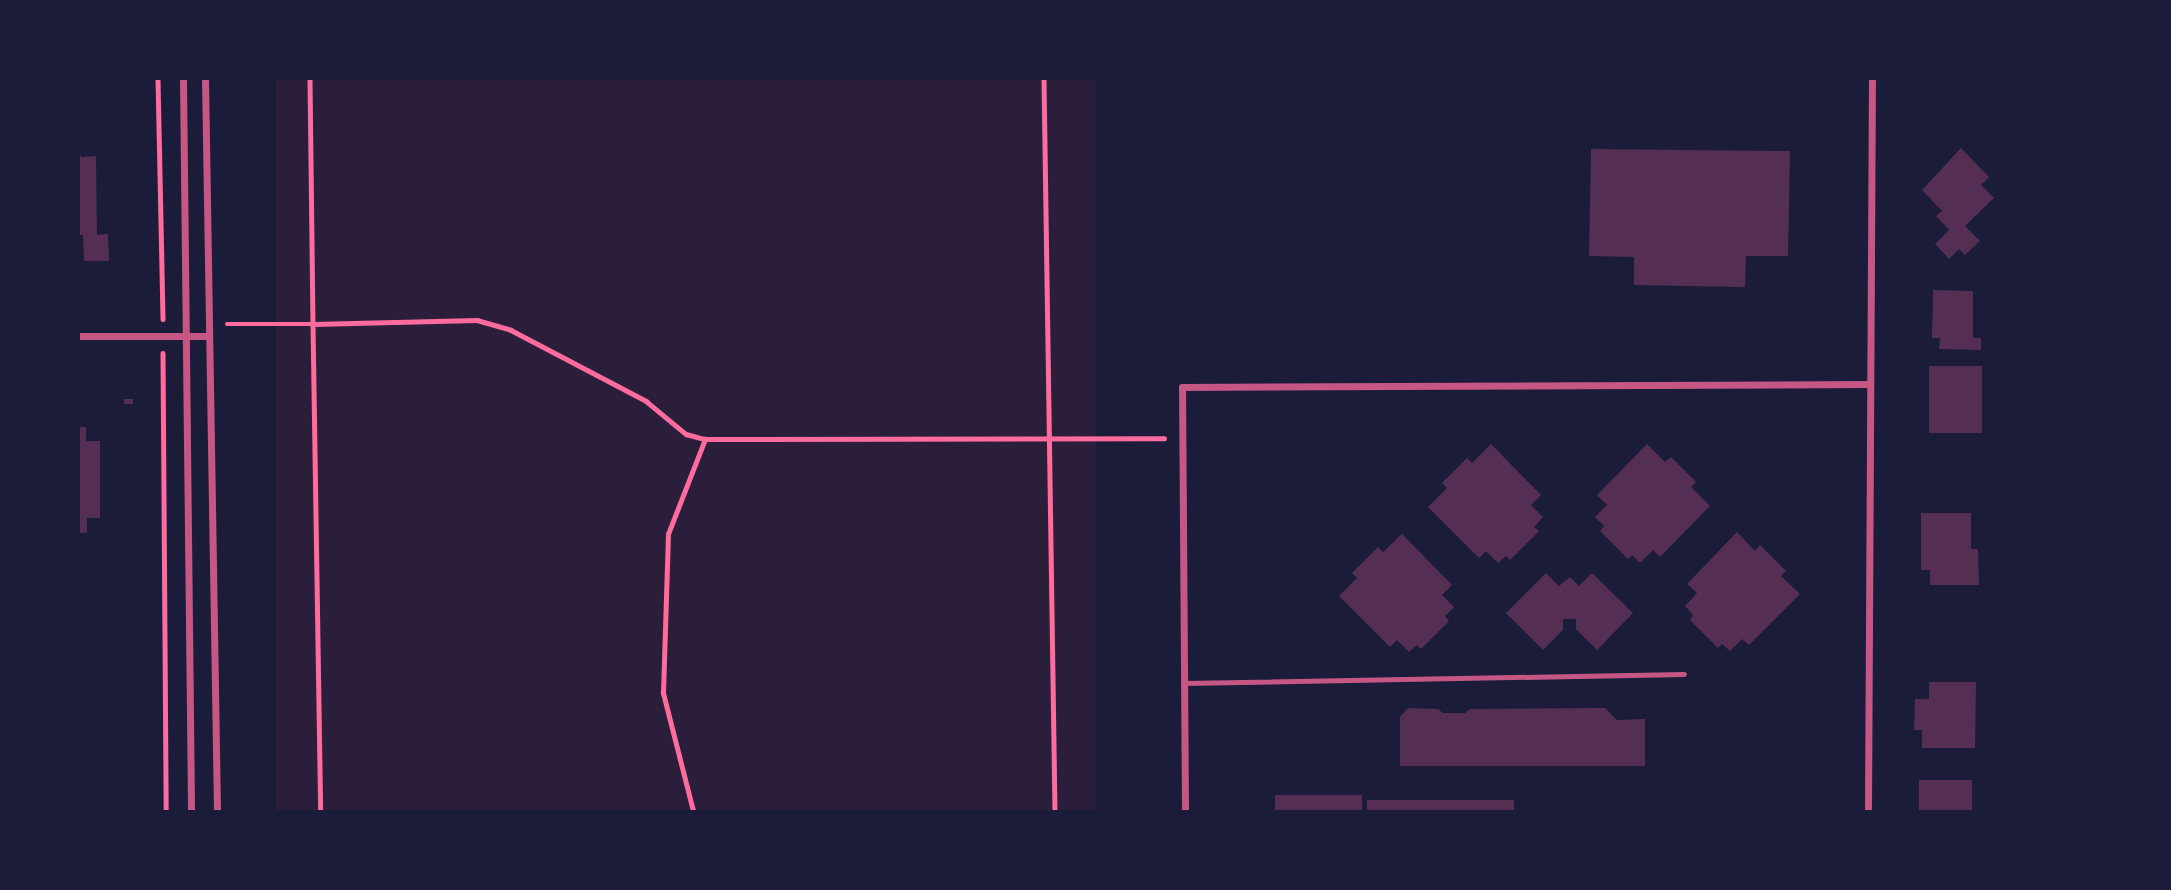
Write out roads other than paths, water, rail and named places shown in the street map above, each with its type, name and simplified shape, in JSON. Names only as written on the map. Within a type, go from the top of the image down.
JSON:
[{"type":"street","points":[[183,79],[191,811]]},
{"type":"street","points":[[205,79],[218,811]]},
{"type":"street","points":[[1868,811],[1872,79]]},
{"type":"street","points":[[79,336],[208,336]]},
{"type":"street","points":[[1185,811],[1182,387],[1869,384]]},
{"type":"lane","points":[[1184,683],[1684,674]]}]
